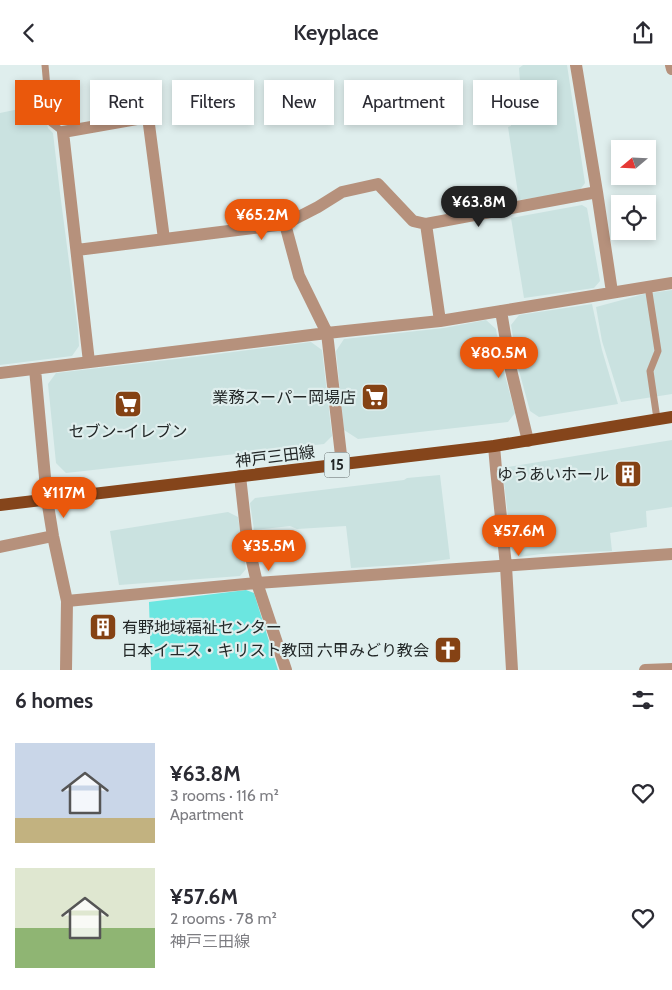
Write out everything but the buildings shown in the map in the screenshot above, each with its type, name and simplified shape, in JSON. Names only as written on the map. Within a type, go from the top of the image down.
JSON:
[{"type":"main road","name":"神戸三田線","points":[[0,505],[494,447],[672,417]]},
{"type":"street","points":[[576,65],[612,292]]},
{"type":"street","points":[[671,65],[672,69]]},
{"type":"street","points":[[89,362],[62,132],[148,117],[164,239]]},
{"type":"street","points":[[77,250],[285,224],[342,192],[378,184],[413,221],[426,223],[597,192]]},
{"type":"street","points":[[426,223],[440,321]]},
{"type":"street","points":[[285,224],[299,276],[327,333],[342,464]]},
{"type":"street","points":[[0,373],[440,321],[672,283]]},
{"type":"street","points":[[501,311],[511,370],[528,441]]},
{"type":"street","points":[[35,369],[47,499],[67,601],[66,670]]},
{"type":"street","points":[[494,447],[506,566],[512,670]]},
{"type":"street","points":[[240,476],[247,539],[257,583],[286,670]]},
{"type":"street","points":[[0,547],[53,536]]},
{"type":"street","points":[[67,601],[257,583],[672,554]]},
{"type":"street","points":[[645,670],[672,669]]},
{"type":"lane","points":[[45,65],[50,122],[62,132]]},
{"type":"lane","points":[[648,287],[658,351],[650,371],[657,419]]},
{"type":"shaded area","points":[[523,65],[567,65],[585,183],[579,191],[519,200],[508,127],[511,125],[557,125],[557,80],[520,80],[519,68]]},
{"type":"shaded area","points":[[15,110],[15,125],[47,125],[53,133],[78,330],[79,346],[72,356],[0,365],[0,113]]},
{"type":"shaded area","points":[[582,205],[587,208],[600,281],[594,288],[524,298],[511,218]]},
{"type":"shaded area","points":[[672,290],[672,394],[621,402],[602,341],[596,307],[644,294]]},
{"type":"shaded area","points":[[592,304],[602,350],[618,404],[539,417],[530,411],[518,367],[511,325],[519,315]]},
{"type":"shaded area","points":[[486,320],[496,329],[502,364],[515,413],[508,422],[358,439],[344,430],[336,351],[344,339],[444,328]]},
{"type":"shaded area","points":[[311,342],[322,350],[332,436],[324,444],[66,473],[56,463],[48,384],[56,373]]},
{"type":"shaded area","points":[[672,440],[672,507],[646,511],[647,527],[610,533],[612,551],[541,554],[519,557],[512,550],[503,474],[508,467]]},
{"type":"shaded area","points":[[440,475],[450,559],[415,564],[351,568],[346,526],[297,529],[290,526],[254,530],[250,503],[255,498]]},
{"type":"shaded area","points":[[228,512],[238,517],[246,569],[240,576],[119,585],[110,531]]},
{"type":"shaded area","points":[[246,590],[254,593],[278,670],[151,670],[149,602]]},
{"type":"place","name":"業務スーパー岡場店","points":[[375,397]]},
{"type":"place","name":"セブン-イレブン","points":[[128,404]]},
{"type":"place","name":"ゆうあいホール","points":[[628,474]]},
{"type":"place","name":"有野地域福祉センター","points":[[103,627]]},
{"type":"place","name":"日本イエス・キリスト教団 六甲みどり教会","points":[[448,650]]}]
